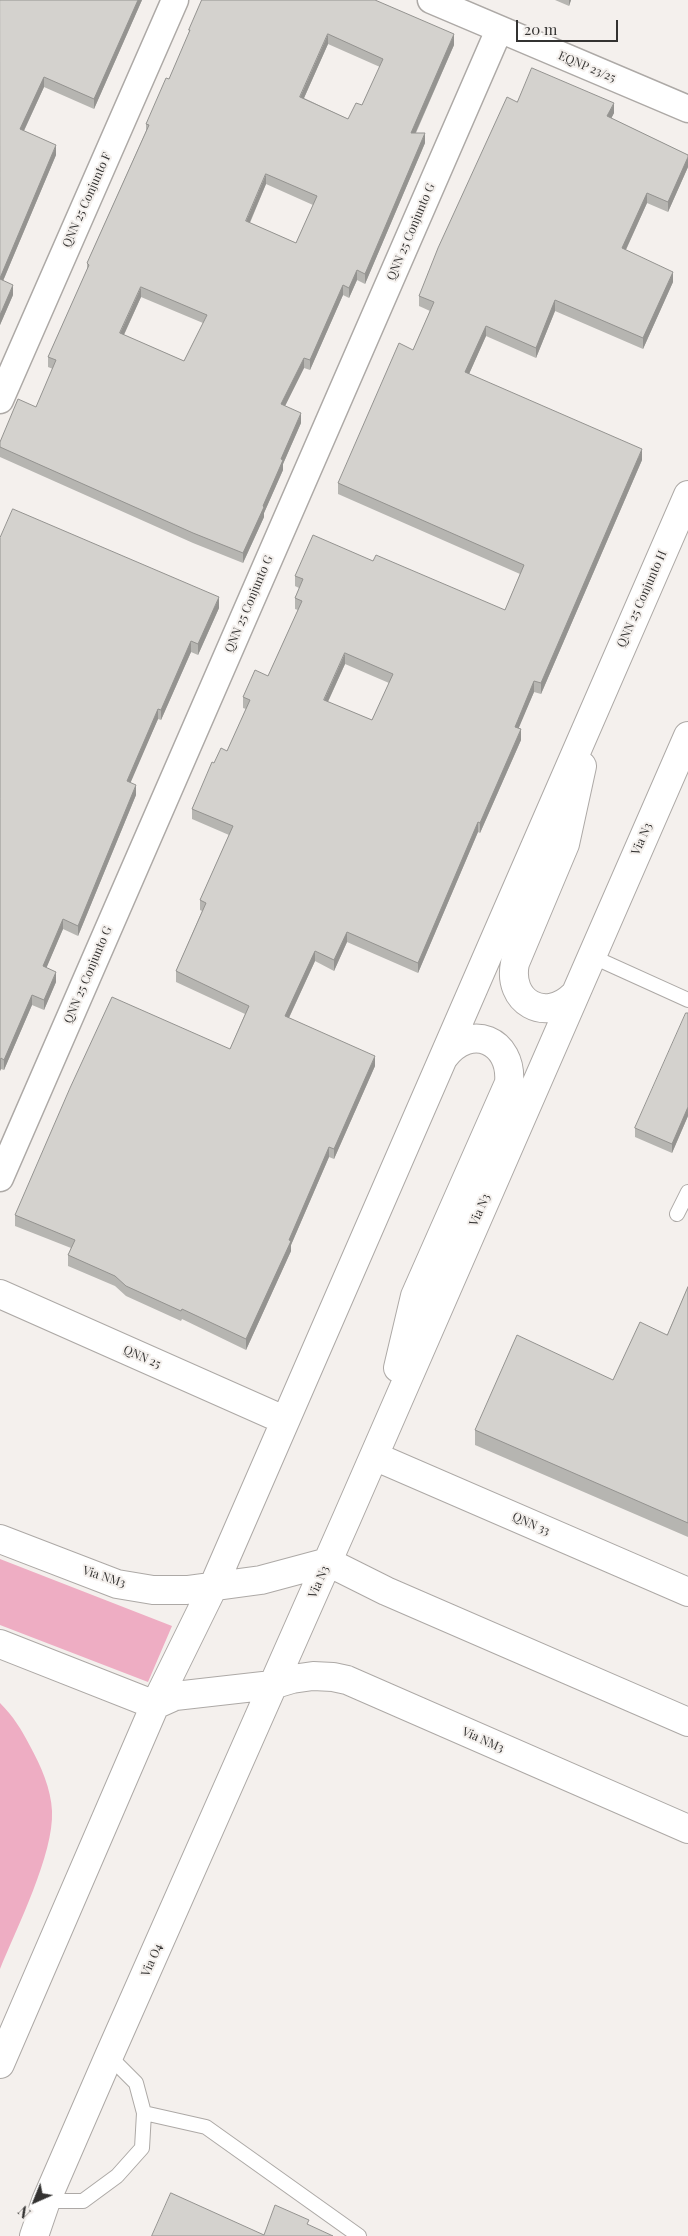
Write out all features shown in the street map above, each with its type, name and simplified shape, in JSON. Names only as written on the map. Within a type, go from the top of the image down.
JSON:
[{"type":"main road","name":"QNN 25 Conjunto H","points":[[596,704],[688,495]]},
{"type":"main road","points":[[574,996],[565,1004],[554,1009],[541,1009],[521,997],[515,987],[512,975],[515,963],[565,844],[596,704]]},
{"type":"main road","points":[[0,2064],[155,1705],[213,1587],[596,704]]},
{"type":"main road","name":"Via N3","points":[[272,1685],[328,1562],[688,736]]},
{"type":"main road","points":[[378,1445],[415,1296],[509,1083],[510,1071],[507,1059],[500,1049],[489,1042],[476,1038],[463,1040],[452,1047],[444,1057]]},
{"type":"main road","name":"QNN 25","points":[[0,1294],[284,1420]]},
{"type":"main road","name":"QNN 33","points":[[378,1445],[688,1592]]},
{"type":"main road","name":"Via NM3","points":[[0,1539],[117,1584],[153,1590],[187,1590],[260,1580],[328,1562]]},
{"type":"main road","points":[[328,1562],[386,1591],[688,1722]]},
{"type":"main road","points":[[0,1644],[155,1705]]},
{"type":"main road","name":"Via NM3","points":[[155,1705],[175,1696],[272,1685],[292,1679],[313,1676],[347,1680],[688,1829]]},
{"type":"main road","name":"Via O4","points":[[34,2236],[46,2200],[272,1685]]},
{"type":"street","name":"QNN 25 Conjunto F","points":[[0,400],[174,0]]},
{"type":"street","name":"EQNP 23/25","points":[[431,0],[688,109]]},
{"type":"street","name":"QNN 25 Conjunto G","points":[[0,1178],[499,30]]},
{"type":"lane","points":[[591,956],[688,1000]]},
{"type":"lane","points":[[677,1214],[688,1192]]},
{"type":"lane","points":[[46,2200],[83,2201],[117,2176],[142,2148],[144,2113],[136,2083],[109,2056]]},
{"type":"lane","points":[[144,2113],[206,2126],[359,2236]]},
{"type":"shaded area","points":[[0,1559],[172,1626],[148,1682],[0,1625]]},
{"type":"shaded area","points":[[0,1703],[17,1723],[38,1762],[48,1786],[52,1811],[51,1828],[41,1869],[0,1969]]},
{"type":"building","points":[[0,0],[138,0],[94,99],[44,77],[20,129],[56,145],[0,278]]},
{"type":"building","points":[[202,0],[375,0],[454,34],[411,133],[425,133],[365,274],[357,270],[349,288],[343,285],[310,360],[304,358],[281,404],[301,413],[281,459],[283,460],[264,507],[243,553],[193,533],[0,447],[0,442],[18,399],[36,407],[56,360],[48,357],[89,265],[87,263],[149,125],[146,124],[166,78],[169,79]],"holes":[[[328,34],[383,59],[362,105],[356,103],[348,119],[300,97]],[[266,174],[317,196],[296,243],[246,221]],[[141,287],[207,315],[184,361],[120,333]]]},
{"type":"building","points":[[532,68],[614,103],[607,116],[688,155],[668,202],[647,193],[622,248],[673,272],[643,338],[555,300],[536,348],[486,326],[465,372],[642,449],[541,683],[534,681],[515,727],[521,729],[480,823],[478,822],[418,963],[347,932],[334,960],[315,951],[285,1016],[375,1056],[334,1149],[329,1147],[289,1240],[291,1241],[246,1339],[182,1309],[181,1311],[126,1286],[115,1276],[68,1255],[75,1240],[15,1215],[112,997],[230,1049],[249,1006],[176,971],[206,903],[200,900],[233,826],[192,809],[212,762],[214,763],[221,748],[227,751],[250,700],[243,697],[255,670],[268,676],[302,601],[295,598],[303,579],[295,576],[313,535],[373,561],[376,555],[505,610],[524,565],[338,483],[399,343],[413,350],[434,302],[419,296],[438,248],[507,97],[517,102]],"holes":[[[345,653],[393,674],[372,720],[324,700]]]},
{"type":"building","points":[[0,279],[13,285],[0,315]]},
{"type":"building","points":[[13,509],[219,597],[198,644],[191,641],[161,710],[158,709],[127,781],[136,785],[78,926],[63,919],[43,966],[56,972],[44,1000],[32,995],[4,1060],[1,1058],[0,1060],[0,538]]},
{"type":"building","points":[[686,1013],[688,1013],[688,1107],[672,1144],[635,1128]]},
{"type":"building","points":[[688,1287],[688,1523],[475,1430],[517,1335],[613,1380],[640,1322],[667,1335]]},
{"type":"building","points":[[171,2193],[264,2235],[275,2205],[309,2220],[307,2224],[333,2236],[152,2236]]}]
